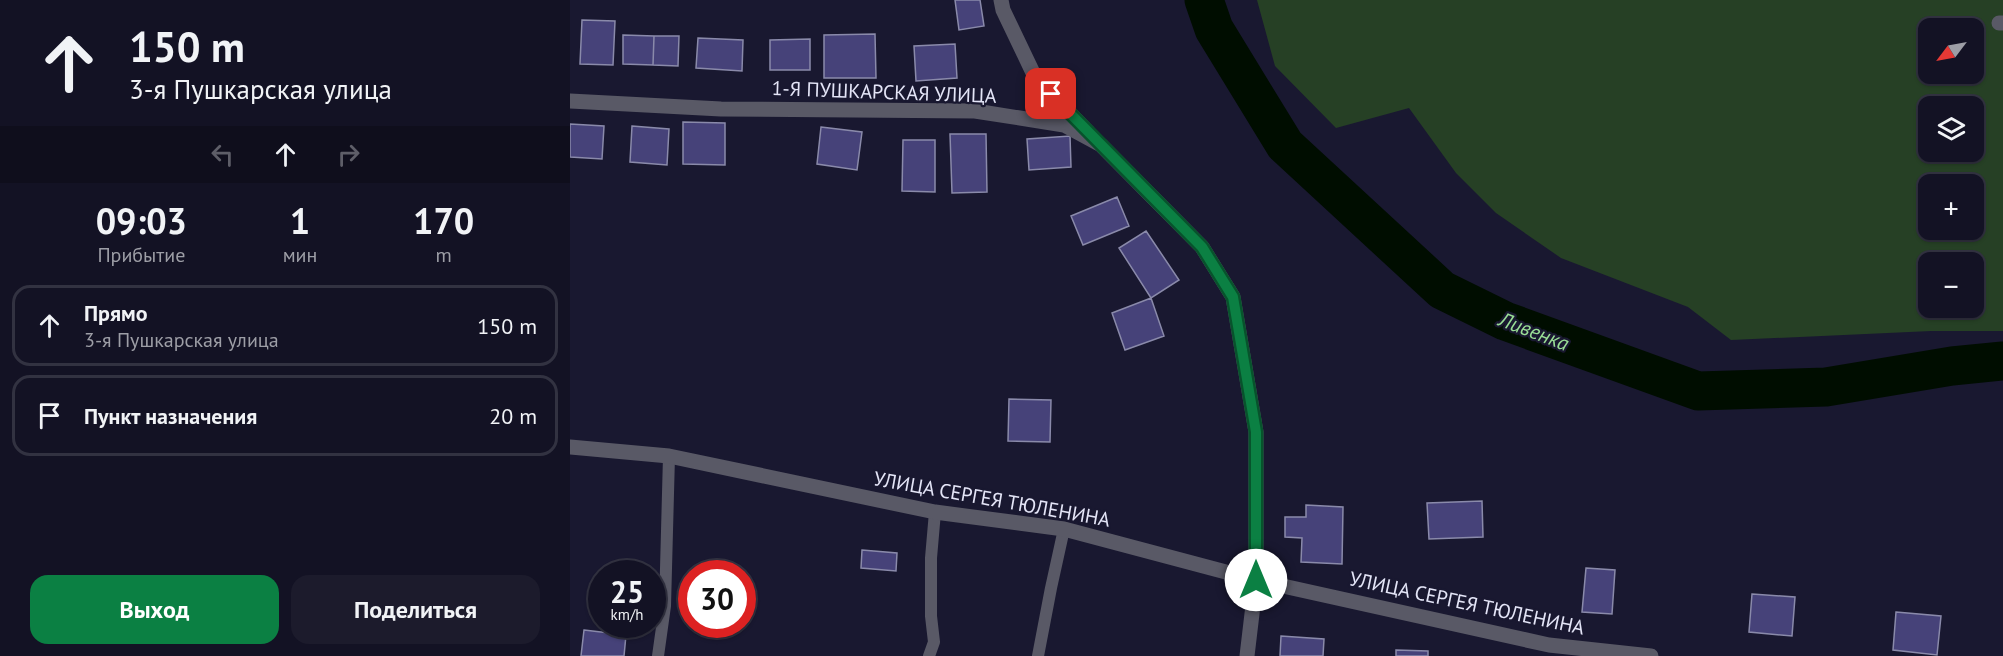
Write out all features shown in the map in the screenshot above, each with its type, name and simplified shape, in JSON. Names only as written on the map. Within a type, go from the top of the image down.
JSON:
[{"type":"street","points":[[1001,0],[1003,10],[1035,77],[1101,145]]},
{"type":"street","name":"1-Я ПУШКАРСКАЯ УЛИЦА","points":[[570,101],[722,109],[975,111],[1064,124],[1101,145],[1202,247],[1233,297],[1256,432],[1256,580],[1247,656]]},
{"type":"street","name":"УЛИЦА СЕРГЕЯ ТЮЛЕНИНА","points":[[570,447],[669,456],[935,512],[1064,530],[1256,580],[1549,645],[1651,656]]},
{"type":"lane","points":[[658,656],[665,606],[669,456]]},
{"type":"lane","points":[[929,656],[934,642],[931,616],[931,558],[935,512]]},
{"type":"lane","points":[[1038,656],[1064,530]]},
{"type":"green space","points":[[1257,0],[2003,0],[2003,331],[1931,331],[1731,340],[1688,307],[1561,258],[1496,213],[1456,173],[1409,108],[1336,128],[1275,66]]},
{"type":"building","points":[[955,0],[980,0],[984,26],[959,30]]},
{"type":"building","points":[[582,20],[615,21],[613,65],[580,64]]},
{"type":"building","points":[[875,34],[876,78],[824,78],[824,35]]},
{"type":"building","points":[[623,35],[654,36],[653,65],[623,64]]},
{"type":"building","points":[[654,36],[679,36],[678,66],[653,65]]},
{"type":"building","points":[[698,38],[743,40],[742,71],[696,68]]},
{"type":"building","points":[[810,39],[810,70],[770,70],[770,40]]},
{"type":"building","points":[[955,44],[957,78],[916,81],[914,46]]},
{"type":"building","points":[[683,122],[725,123],[725,165],[683,164]]},
{"type":"building","points":[[570,124],[604,126],[602,159],[570,157]]},
{"type":"building","points":[[632,126],[669,129],[667,165],[630,162]]},
{"type":"building","points":[[821,127],[862,132],[857,170],[817,164]]},
{"type":"building","points":[[950,134],[986,134],[987,192],[952,193]]},
{"type":"building","points":[[1070,136],[1071,167],[1029,170],[1027,139]]},
{"type":"building","points":[[903,140],[935,140],[935,192],[902,191]]},
{"type":"building","points":[[1117,197],[1129,226],[1083,245],[1071,216]]},
{"type":"building","points":[[1146,231],[1179,280],[1151,298],[1119,248]]},
{"type":"building","points":[[1151,298],[1164,336],[1125,350],[1112,313]]},
{"type":"building","points":[[1009,399],[1051,400],[1050,442],[1008,441]]},
{"type":"building","points":[[1482,501],[1483,537],[1429,539],[1427,503]]},
{"type":"building","points":[[1306,505],[1343,507],[1342,564],[1301,562],[1302,538],[1285,537],[1285,517],[1306,517]]},
{"type":"building","points":[[862,550],[897,553],[896,571],[861,568]]},
{"type":"building","points":[[1586,568],[1615,570],[1612,614],[1582,612]]},
{"type":"building","points":[[1752,594],[1795,597],[1792,636],[1749,632]]},
{"type":"building","points":[[1896,612],[1941,616],[1937,655],[1893,650]]},
{"type":"building","points":[[584,630],[588,630],[588,638],[626,638],[624,656],[581,656]]},
{"type":"building","points":[[1281,636],[1324,639],[1323,656],[1280,656]]},
{"type":"building","points":[[1396,650],[1428,651],[1428,656],[1396,656]]},
{"type":"waterway","name":"Ливенка","points":[[1204,0],[1214,29],[1285,145],[1442,290],[1505,321],[1698,391],[1826,387],[1952,366],[2003,361]]},
{"type":"route","points":[[1051,94],[1202,247],[1233,297],[1256,432],[1256,580]]}]
